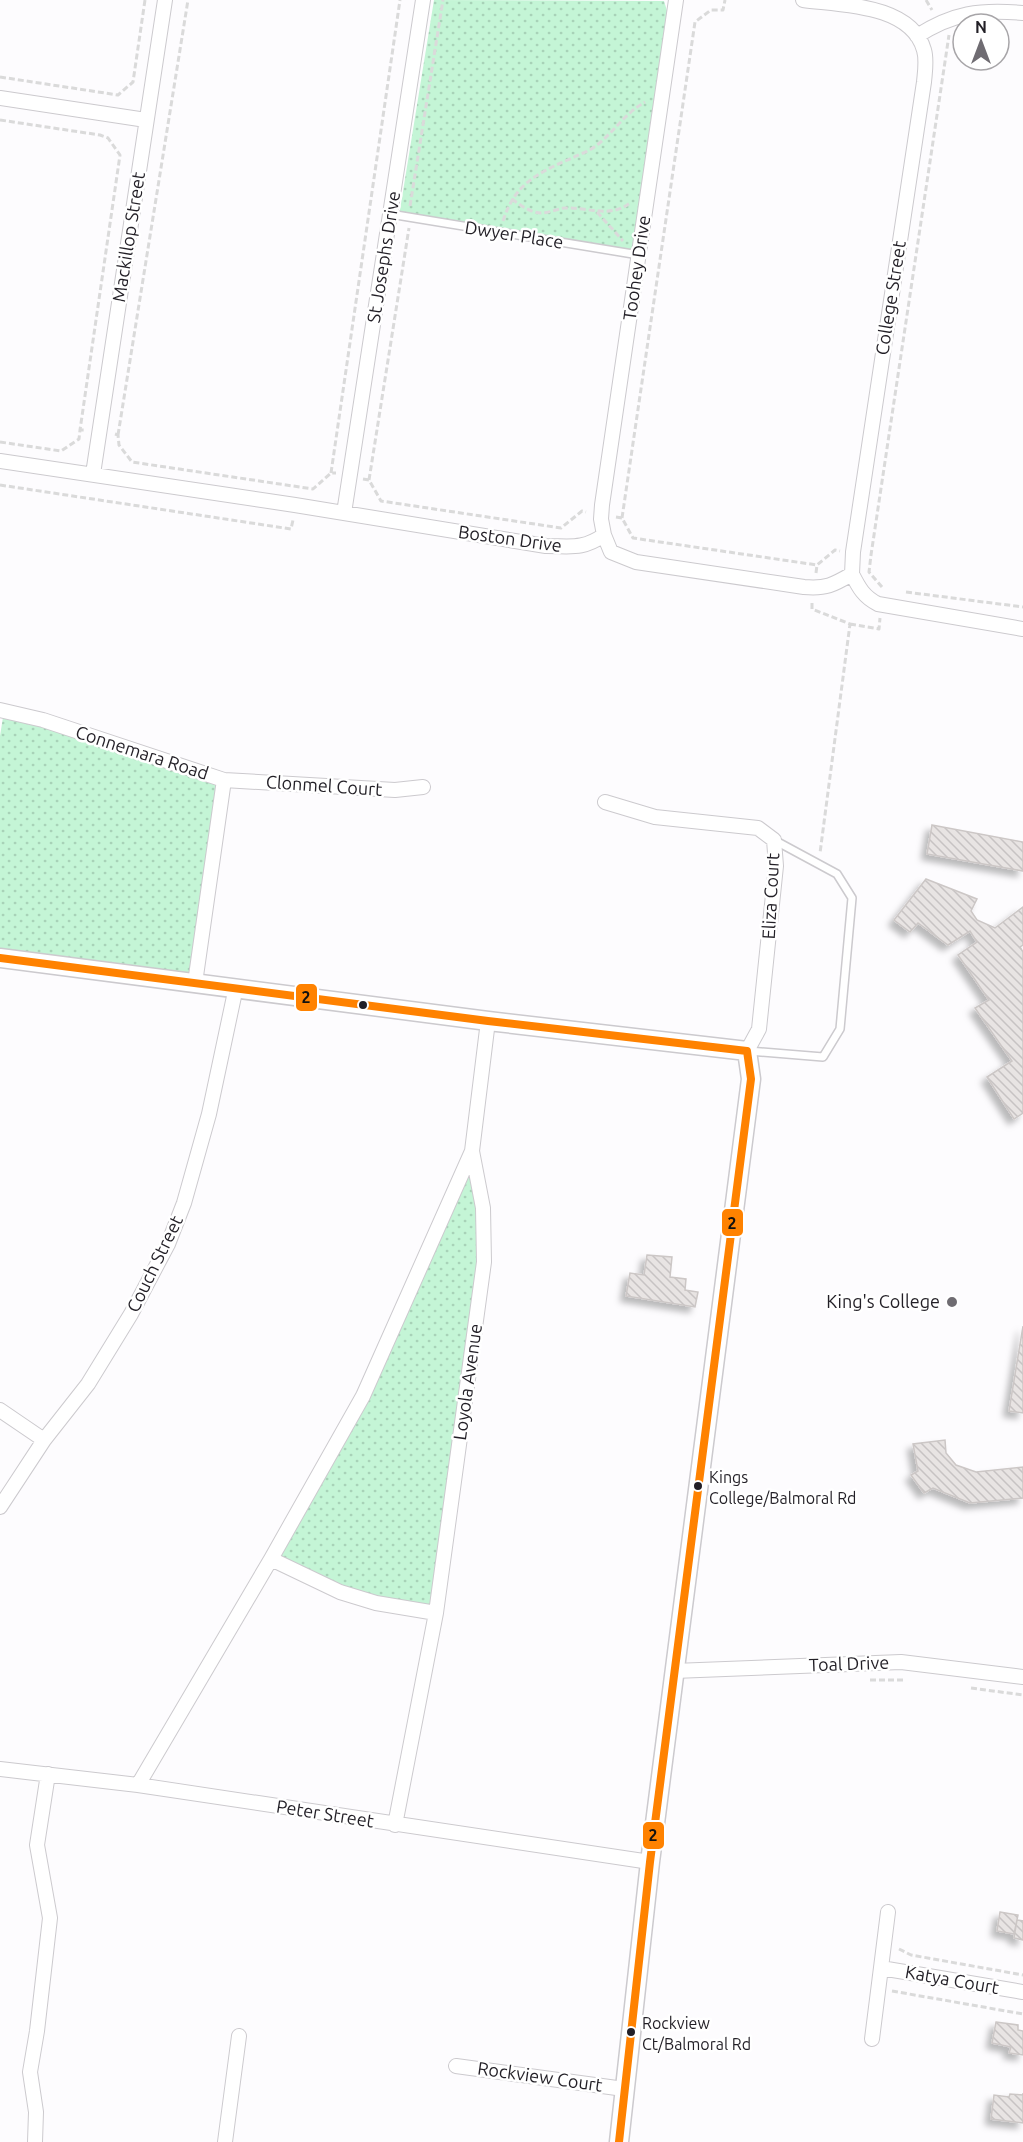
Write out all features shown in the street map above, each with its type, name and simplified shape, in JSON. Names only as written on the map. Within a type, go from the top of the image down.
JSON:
[{"type":"street","name":"Mackillop Street","points":[[93,474],[165,0]]},
{"type":"street","name":"St Josephs Drive","points":[[344,513],[423,0]]},
{"type":"street","name":"Toohey Drive","points":[[604,535],[601,514],[676,0]]},
{"type":"street","points":[[811,1],[877,10],[900,20],[913,31],[967,13],[1005,11],[1023,13]]},
{"type":"street","name":"College Street","points":[[852,574],[853,552],[924,82],[926,60],[923,47],[913,31]]},
{"type":"street","points":[[0,98],[146,120]]},
{"type":"street","name":"Boston Drive","points":[[0,461],[295,505],[546,546],[573,547],[591,544],[604,535]]},
{"type":"street","points":[[604,535],[611,552],[636,562],[819,589],[835,584],[852,574],[860,590],[868,598],[882,604],[1023,629]]},
{"type":"street","name":"Connemara Road","points":[[0,710],[43,720],[224,780],[195,983]]},
{"type":"street","name":"Clonmel Court","points":[[224,780],[396,790],[423,787]]},
{"type":"street","name":"Eliza Court","points":[[605,802],[655,817],[758,828],[774,840],[776,866],[759,1029],[747,1051]]},
{"type":"street","points":[[0,957],[488,1021],[747,1051],[751,1079],[650,1862],[618,2142]]},
{"type":"street","name":"Couch Street","points":[[0,1508],[44,1440],[88,1384],[131,1314],[168,1244],[184,1203],[209,1114],[236,987]]},
{"type":"street","name":"Loyola Avenue","points":[[138,1785],[271,1559],[363,1396],[472,1151],[488,1021]]},
{"type":"street","name":"Loyola Avenue","points":[[396,1825],[436,1613],[484,1262],[483,1208],[472,1151]]},
{"type":"street","points":[[0,1410],[44,1440]]},
{"type":"street","points":[[271,1559],[340,1592],[376,1603],[436,1613]]},
{"type":"street","name":"Toal Drive","points":[[674,1671],[901,1662],[1023,1677]]},
{"type":"street","name":"Peter Street","points":[[0,1768],[138,1785],[650,1862]]},
{"type":"street","points":[[35,2142],[36,2112],[30,2072],[38,2031],[50,1918],[38,1845],[48,1774]]},
{"type":"street","name":"Katya Court","points":[[872,2039],[888,1912]]},
{"type":"street","name":"Katya Court","points":[[881,1968],[1023,1992]]},
{"type":"street","points":[[225,2142],[239,2036]]},
{"type":"street","name":"Rockview Court","points":[[456,2066],[624,2089]]},
{"type":"lane","name":"Dwyer Place","points":[[390,214],[637,255]]},
{"type":"lane","points":[[747,1051],[823,1057],[840,1029],[852,898],[837,874],[774,840]]},
{"type":"path","points":[[0,77],[118,95],[133,82],[146,0]]},
{"type":"path","points":[[188,0],[118,445],[132,462],[313,489],[331,472],[400,0]]},
{"type":"path","points":[[443,0],[369,480],[381,501],[561,528],[582,511],[622,518]]},
{"type":"path","points":[[725,0],[723,10],[711,10],[695,22],[622,518],[633,538],[817,565]]},
{"type":"path","points":[[883,588],[869,572],[950,36],[939,22]]},
{"type":"path","points":[[499,232],[508,204],[522,186],[542,172],[595,147],[630,111],[648,100],[661,99]]},
{"type":"path","points":[[0,120],[100,135],[108,138],[120,155],[79,439],[60,451],[0,442]]},
{"type":"path","points":[[512,199],[524,208],[541,213],[560,208],[581,208],[603,212],[622,210],[636,198],[647,198]]},
{"type":"path","points":[[596,211],[637,255]]},
{"type":"path","points":[[80,430],[118,435]]},
{"type":"path","points":[[331,472],[369,480]]},
{"type":"path","points":[[0,485],[291,529],[299,487]]},
{"type":"path","points":[[871,555],[835,550],[817,565],[812,609],[850,624],[879,629],[882,604]]},
{"type":"path","points":[[906,592],[1023,607]]},
{"type":"path","points":[[819,864],[850,624]]},
{"type":"path","points":[[866,1680],[912,1679]]},
{"type":"path","points":[[967,1687],[1023,1695]]},
{"type":"path","points":[[884,1943],[911,1954],[1023,1975]]},
{"type":"path","points":[[879,1989],[1023,2014]]},
{"type":"green space","points":[[434,0],[664,1],[668,14],[632,254],[399,216]]},
{"type":"green space","points":[[4,711],[224,780],[195,983],[0,958],[0,736]]},
{"type":"green space","points":[[472,1151],[484,1262],[436,1613],[376,1603],[271,1559],[363,1396]]},
{"type":"building","points":[[932,825],[1023,842],[1023,871],[927,854]]},
{"type":"building","points":[[926,879],[977,899],[971,911],[977,920],[995,928],[1023,907],[1023,945],[1020,947],[1023,952],[1023,1113],[1014,1119],[987,1077],[1012,1061],[975,1008],[989,1000],[958,955],[977,942],[970,931],[948,945],[918,923],[910,932],[894,920]]},
{"type":"building","points":[[647,1255],[672,1257],[670,1277],[686,1279],[685,1290],[698,1292],[695,1307],[626,1296],[630,1273],[644,1275]]},
{"type":"building","points":[[1023,1326],[1023,1413],[1009,1411]]},
{"type":"building","points":[[945,1440],[946,1453],[956,1465],[976,1472],[1023,1467],[1023,1498],[970,1503],[933,1488],[924,1493],[911,1475],[918,1471],[913,1444]]},
{"type":"building","points":[[1000,1912],[1018,1915],[1014,1934],[997,1931]]},
{"type":"building","points":[[1017,1920],[1023,1921],[1023,1940],[1014,1938]]},
{"type":"building","points":[[996,2022],[1018,2025],[1018,2030],[1023,2031],[1023,2055],[1009,2053],[1011,2047],[992,2043]]},
{"type":"building","points":[[1010,2094],[1023,2095],[1023,2123],[991,2119],[994,2095],[1009,2097]]},
{"type":"transit line","name":"2","points":[[0,958],[488,1021],[747,1051],[751,1079],[650,1862],[619,2142]]},
{"type":"place","name":"King's College","points":[[952,1302]]},
{"type":"place","name":"Kings College/Balmoral Rd","points":[[698,1486]]},
{"type":"place","name":"Rockview Ct/Balmoral Rd","points":[[631,2032]]}]
